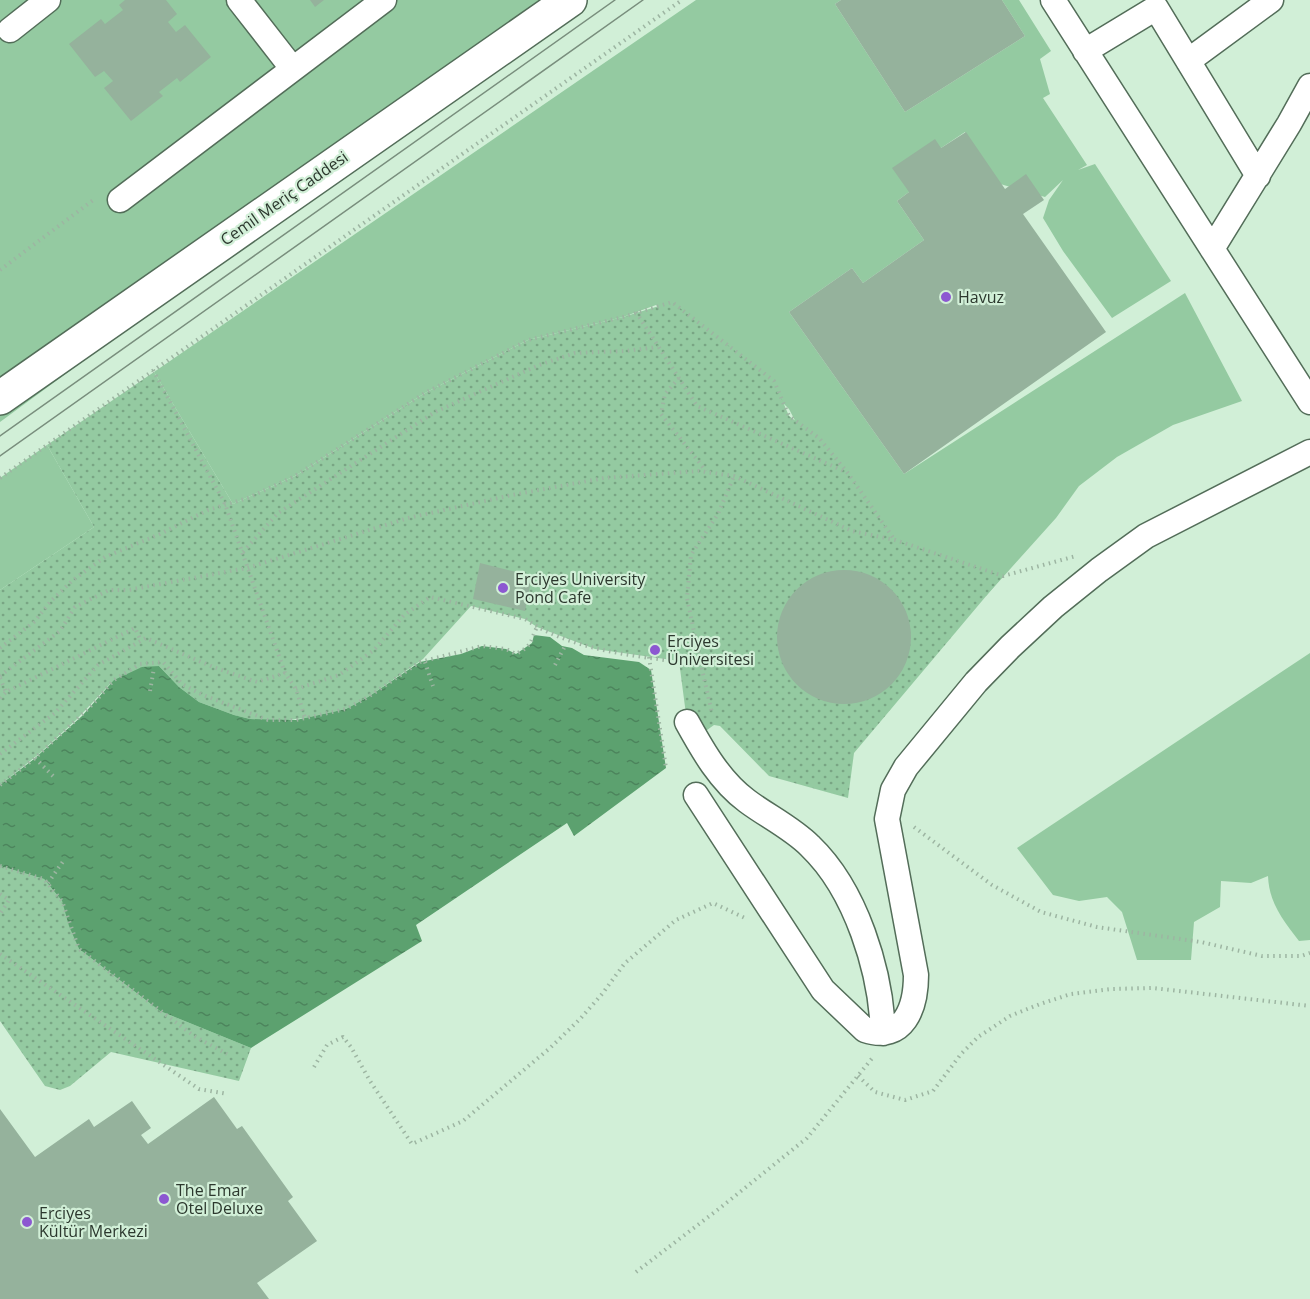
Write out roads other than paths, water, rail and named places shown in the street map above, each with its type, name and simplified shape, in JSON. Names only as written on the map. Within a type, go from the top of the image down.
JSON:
[{"type":"street","points":[[10,30],[48,0]]},
{"type":"street","points":[[239,0],[292,68]]},
{"type":"street","points":[[111,197],[384,0]]},
{"type":"street","name":"Cemil Meriç Caddesi","points":[[0,398],[570,0]]},
{"type":"street","points":[[1053,0],[1310,402]]},
{"type":"street","points":[[1188,61],[1271,0]]},
{"type":"street","points":[[1085,51],[1156,8],[1258,176]]},
{"type":"street","points":[[1212,249],[1258,176],[1310,86]]},
{"type":"street","points":[[876,1042],[904,1021],[910,1011],[916,988],[916,975],[887,819],[893,790],[906,767],[945,719],[1010,647],[1053,607],[1099,570],[1146,536],[1310,452]]},
{"type":"street","points":[[687,722],[712,765],[728,784],[745,800],[809,845],[832,874],[851,906],[866,941],[880,991],[876,1042]]},
{"type":"street","points":[[696,795],[823,990],[876,1042]]},
{"type":"water","points":[[534,635],[550,637],[562,646],[572,648],[584,655],[639,662],[651,670],[666,768],[574,836],[567,823],[416,925],[422,941],[251,1048],[160,1011],[79,949],[62,901],[44,879],[0,866],[0,785],[34,759],[82,716],[114,680],[142,667],[159,666],[179,687],[199,702],[234,715],[250,719],[296,720],[346,709],[420,662],[461,654],[482,646],[506,649],[516,654],[532,643]]},
{"type":"tram line","points":[[0,436],[615,0]]},
{"type":"tram line","points":[[0,456],[643,0]]},
{"type":"place","name":"Havuz","points":[[946,297]]},
{"type":"place","name":"Erciyes University Pond Cafe","points":[[503,588]]},
{"type":"place","name":"Erciyes Üniversitesi","points":[[655,650]]},
{"type":"place","name":"The Emar Otel Deluxe","points":[[164,1199]]},
{"type":"place","name":"Erciyes Kültür Merkezi","points":[[27,1222]]}]
